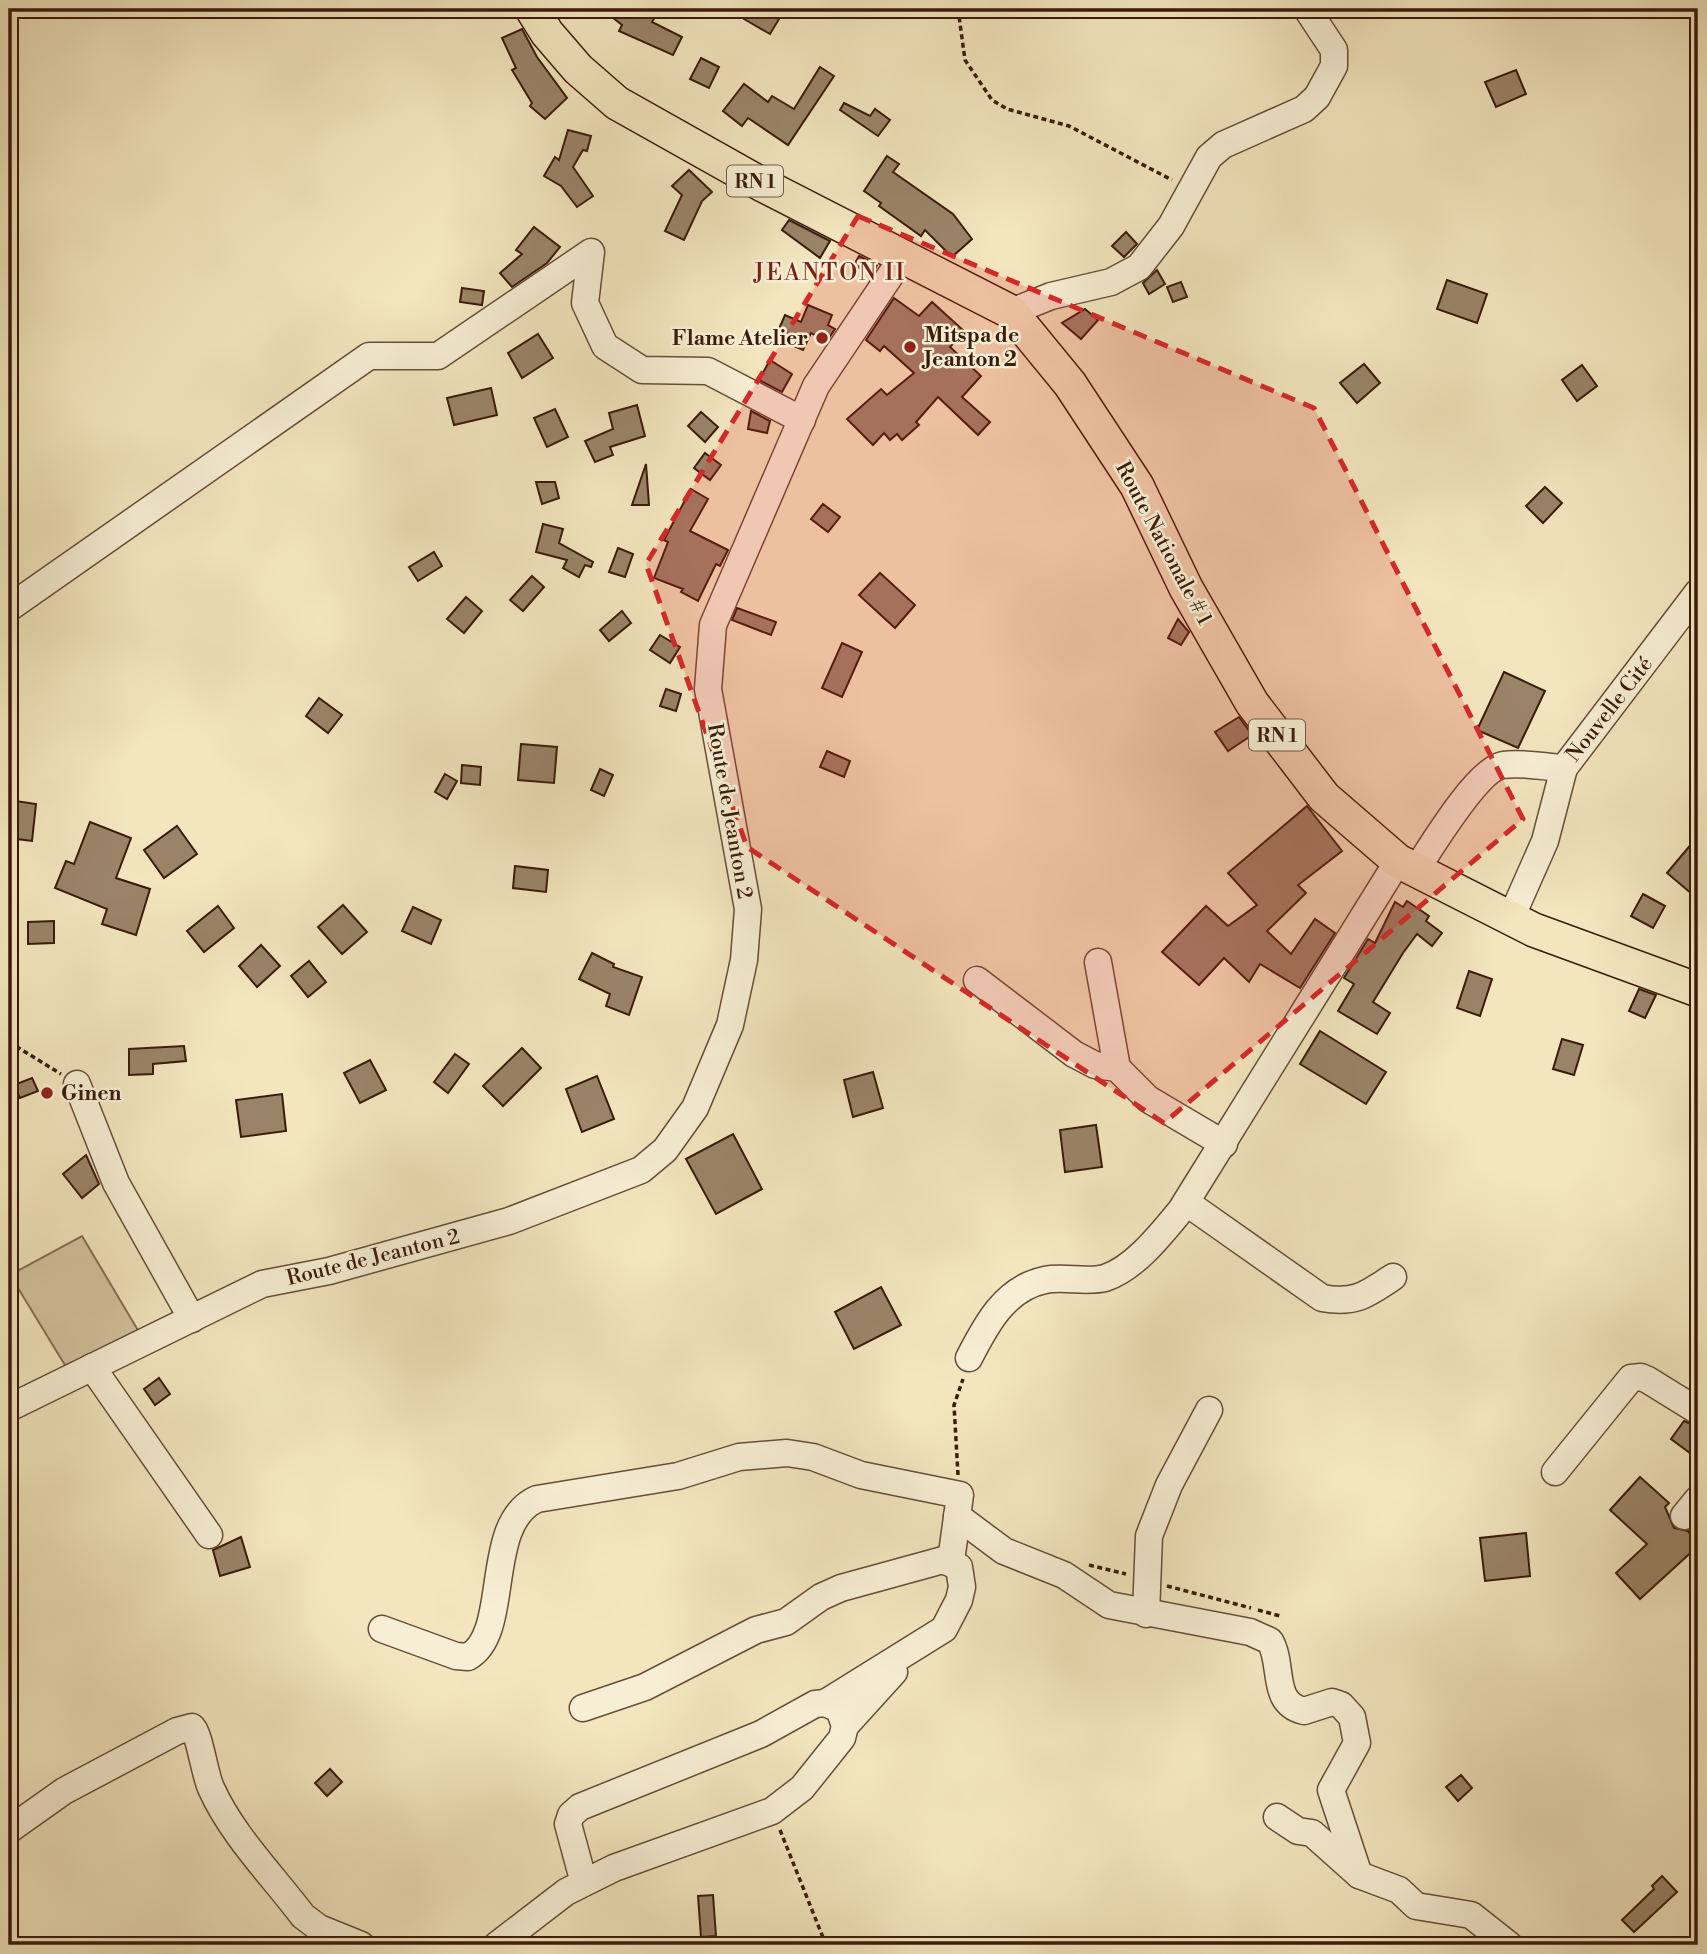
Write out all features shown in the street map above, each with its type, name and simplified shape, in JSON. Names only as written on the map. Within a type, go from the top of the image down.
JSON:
[{"type":"main road","name":"Route Nationale # 1","points":[[533,9],[547,33],[578,69],[617,103],[763,185],[905,255],[1010,312],[1070,384],[1137,486],[1186,588],[1252,703],[1324,797],[1407,865],[1534,930],[1698,990]]},
{"type":"street","points":[[1010,312],[1051,296],[1111,282],[1139,267],[1171,226],[1209,158],[1223,145],[1304,109],[1329,80],[1334,65],[1334,50],[1307,9]]},
{"type":"street","points":[[9,608],[369,356],[438,356],[591,252],[584,303],[605,346],[642,369],[708,371],[802,420]]},
{"type":"street","name":"Route de Jeanton 2","points":[[9,1408],[262,1284],[329,1271],[509,1221],[641,1170],[665,1150],[688,1119],[730,1025],[744,960],[748,909],[708,689],[713,625],[816,386],[905,255]]},
{"type":"street","name":"Nouvelle Cité","points":[[969,1358],[990,1317],[1018,1291],[1045,1280],[1102,1279],[1119,1272],[1156,1239],[1187,1203],[1407,865],[1444,828],[1487,771],[1503,765],[1563,768],[1698,592]]},
{"type":"street","points":[[1511,918],[1545,841],[1563,768]]},
{"type":"street","points":[[1098,962],[1117,1068],[1148,1099],[1224,1144]]},
{"type":"street","points":[[977,980],[1074,1054],[1095,1065],[1117,1068]]},
{"type":"street","points":[[77,1084],[116,1183],[192,1319]]},
{"type":"street","points":[[1187,1203],[1322,1298],[1340,1301],[1362,1298],[1393,1277]]},
{"type":"street","points":[[92,1367],[209,1535]]},
{"type":"street","points":[[1555,1472],[1631,1378],[1641,1377],[1698,1411]]},
{"type":"street","points":[[1146,1614],[1149,1536],[1157,1510],[1209,1410]]},
{"type":"street","points":[[382,1629],[456,1656],[468,1657],[476,1652],[485,1642],[509,1529],[524,1505],[537,1499],[678,1476],[739,1457],[787,1453],[813,1457],[959,1506],[1004,1551],[1064,1575],[1109,1605],[1264,1637],[1274,1647],[1280,1688],[1291,1706],[1304,1711],[1332,1702],[1346,1710],[1357,1733],[1357,1744],[1331,1790],[1359,1875]]},
{"type":"street","points":[[584,1883],[568,1824],[571,1815],[580,1807],[761,1734],[815,1704],[825,1703],[944,1629],[960,1600],[962,1574],[951,1561],[959,1506]]},
{"type":"street","points":[[583,1708],[645,1687],[736,1639],[786,1622],[821,1597],[841,1588],[921,1565],[951,1561]]},
{"type":"street","points":[[497,1945],[566,1892],[614,1868],[772,1811],[802,1788],[842,1738],[845,1726],[881,1684],[931,1637]]},
{"type":"street","points":[[825,1703],[839,1709],[845,1726]]},
{"type":"street","points":[[9,1830],[64,1791],[170,1735],[192,1727],[198,1735],[204,1774],[232,1825],[303,1916],[320,1928],[361,1945]]},
{"type":"street","points":[[1277,1817],[1298,1831],[1312,1833],[1359,1875],[1399,1890],[1416,1906],[1471,1915],[1508,1945]]},
{"type":"path","points":[[958,9],[965,60],[977,82],[992,100],[1007,109],[1069,126],[1192,190]]},
{"type":"path","points":[[9,1042],[77,1084]]},
{"type":"path","points":[[959,1506],[954,1405],[969,1358]]},
{"type":"path","points":[[1080,1562],[1280,1616]]},
{"type":"path","points":[[772,1811],[826,1945]]},
{"type":"highlighted area","points":[[858,216],[1314,408],[1523,819],[1164,1123],[747,847],[646,564]]},
{"type":"shaded area","points":[[82,1236],[142,1337],[71,1375],[10,1275]]},
{"type":"building","points":[[602,9],[641,9],[655,17],[652,22],[682,37],[673,55],[619,31],[622,25]]},
{"type":"building","points":[[750,9],[785,9],[770,34],[744,19]]},
{"type":"building","points":[[522,29],[537,57],[567,98],[545,119],[530,106],[532,103],[512,70],[516,68],[502,38]]},
{"type":"building","points":[[701,58],[719,67],[709,88],[690,79]]},
{"type":"building","points":[[820,67],[834,76],[788,145],[748,118],[742,126],[723,111],[744,84],[768,102],[772,96],[794,109]]},
{"type":"building","points":[[1516,70],[1526,94],[1496,107],[1485,82]]},
{"type":"building","points":[[844,103],[870,116],[875,109],[890,120],[878,136],[840,110]]},
{"type":"building","points":[[568,130],[591,136],[587,151],[583,150],[573,167],[593,196],[577,207],[561,186],[544,176],[555,157],[559,160]]},
{"type":"building","points":[[887,156],[899,164],[893,172],[953,214],[972,239],[952,257],[925,230],[921,236],[879,206],[881,203],[864,191]]},
{"type":"building","points":[[689,170],[712,192],[702,201],[684,240],[665,231],[682,195],[672,186]]},
{"type":"building","points":[[789,220],[830,241],[820,258],[782,230]]},
{"type":"building","points":[[534,227],[560,247],[547,263],[512,287],[500,273],[522,254],[516,250]]},
{"type":"building","points":[[1126,232],[1137,244],[1124,257],[1112,246]]},
{"type":"building","points":[[859,256],[877,265],[872,275],[854,265]]},
{"type":"building","points":[[1157,270],[1165,284],[1149,294],[1143,283]]},
{"type":"building","points":[[1447,280],[1487,294],[1477,323],[1437,309]]},
{"type":"building","points":[[1181,282],[1187,297],[1173,302],[1167,287]]},
{"type":"building","points":[[462,288],[484,291],[482,305],[460,302]]},
{"type":"building","points":[[894,298],[919,316],[932,302],[964,331],[950,347],[981,376],[962,397],[990,422],[978,435],[938,397],[916,422],[919,425],[902,440],[897,434],[890,440],[884,433],[873,445],[847,419],[881,389],[887,395],[914,373],[884,346],[880,351],[866,340]]},
{"type":"building","points":[[808,305],[832,315],[828,325],[835,329],[827,341],[811,333],[803,350],[775,338],[785,315],[801,322]]},
{"type":"building","points":[[1085,309],[1098,320],[1081,339],[1062,323]]},
{"type":"building","points":[[538,334],[553,358],[522,378],[508,353]]},
{"type":"building","points":[[770,360],[792,374],[782,392],[759,380]]},
{"type":"building","points":[[1364,364],[1380,383],[1357,403],[1340,383]]},
{"type":"building","points":[[1582,365],[1597,386],[1577,401],[1562,380]]},
{"type":"building","points":[[491,388],[497,415],[454,425],[447,398]]},
{"type":"building","points":[[637,405],[645,436],[610,447],[613,455],[595,462],[585,441],[613,429],[609,413]]},
{"type":"building","points":[[555,409],[568,437],[547,447],[534,418]]},
{"type":"building","points":[[751,411],[770,421],[767,433],[748,429]]},
{"type":"building","points":[[701,412],[718,427],[705,442],[688,426]]},
{"type":"building","points":[[705,453],[721,465],[710,480],[694,468]]},
{"type":"building","points":[[646,464],[649,505],[632,505]]},
{"type":"building","points":[[536,482],[555,482],[559,498],[542,504]]},
{"type":"building","points":[[1545,487],[1562,503],[1543,523],[1526,506]]},
{"type":"building","points":[[691,489],[708,499],[690,531],[728,550],[720,566],[716,564],[698,601],[681,592],[683,589],[654,578],[668,542],[664,540]]},
{"type":"building","points":[[823,504],[840,517],[828,532],[811,519]]},
{"type":"building","points":[[543,524],[563,529],[559,543],[593,562],[591,567],[585,565],[579,577],[563,568],[567,560],[536,552]]},
{"type":"building","points":[[618,548],[633,554],[625,577],[609,572]]},
{"type":"building","points":[[434,552],[442,566],[418,581],[409,567]]},
{"type":"building","points":[[880,573],[915,605],[895,628],[859,595]]},
{"type":"building","points":[[532,576],[544,587],[523,611],[510,600]]},
{"type":"building","points":[[466,597],[482,611],[464,633],[447,619]]},
{"type":"building","points":[[737,608],[776,622],[771,635],[732,620]]},
{"type":"building","points":[[622,611],[631,623],[609,641],[600,630]]},
{"type":"building","points":[[1178,619],[1189,632],[1181,645],[1168,638]]},
{"type":"building","points":[[660,635],[680,647],[670,663],[650,650]]},
{"type":"building","points":[[842,643],[862,652],[842,697],[822,688]]},
{"type":"building","points":[[1504,672],[1545,691],[1518,748],[1477,730]]},
{"type":"building","points":[[666,689],[681,694],[676,711],[660,706]]},
{"type":"building","points":[[319,698],[342,715],[328,733],[306,716]]},
{"type":"building","points":[[1239,717],[1252,735],[1228,751],[1215,732]]},
{"type":"building","points":[[521,744],[557,747],[554,783],[518,780]]},
{"type":"building","points":[[827,751],[850,761],[844,777],[820,767]]},
{"type":"building","points":[[462,765],[481,767],[480,785],[461,783]]},
{"type":"building","points":[[600,769],[613,775],[604,796],[591,790]]},
{"type":"building","points":[[445,774],[457,781],[447,799],[435,792]]},
{"type":"building","points":[[9,800],[36,804],[32,841],[9,838]]},
{"type":"building","points":[[1307,806],[1342,851],[1298,885],[1306,893],[1267,931],[1291,954],[1315,919],[1335,933],[1300,988],[1260,964],[1249,982],[1224,958],[1199,985],[1162,952],[1206,906],[1228,926],[1257,905],[1228,873]]},
{"type":"building","points":[[90,822],[131,838],[116,878],[150,889],[136,935],[102,924],[107,909],[55,888],[66,861],[74,864]]},
{"type":"building","points":[[177,826],[197,854],[164,878],[144,850]]},
{"type":"building","points":[[1698,836],[1698,899],[1667,873]]},
{"type":"building","points":[[515,866],[548,870],[546,892],[513,888]]},
{"type":"building","points":[[1643,894],[1665,906],[1653,928],[1631,916]]},
{"type":"building","points":[[1407,901],[1429,916],[1426,921],[1442,933],[1432,946],[1417,934],[1403,953],[1373,1002],[1390,1013],[1377,1034],[1338,1011],[1354,984],[1344,978],[1368,939],[1375,943],[1395,902],[1403,907]]},
{"type":"building","points":[[343,905],[367,932],[342,954],[318,927]]},
{"type":"building","points":[[218,906],[234,928],[204,952],[187,931]]},
{"type":"building","points":[[413,907],[441,920],[431,944],[402,931]]},
{"type":"building","points":[[54,921],[54,943],[28,944],[28,922]]},
{"type":"building","points":[[261,945],[280,966],[257,987],[239,966]]},
{"type":"building","points":[[592,953],[614,964],[613,967],[642,977],[629,1015],[606,1006],[610,994],[579,979]]},
{"type":"building","points":[[309,961],[326,982],[308,997],[291,976]]},
{"type":"building","points":[[1469,971],[1492,979],[1480,1016],[1457,1008]]},
{"type":"building","points":[[1639,989],[1656,995],[1645,1018],[1629,1011]]},
{"type":"building","points":[[1320,1031],[1386,1072],[1366,1104],[1300,1064]]},
{"type":"building","points":[[1562,1039],[1583,1045],[1574,1075],[1553,1069]]},
{"type":"building","points":[[184,1046],[186,1061],[153,1064],[153,1074],[129,1075],[129,1049]]},
{"type":"building","points":[[522,1048],[541,1068],[503,1106],[483,1086]]},
{"type":"building","points":[[455,1054],[469,1064],[448,1093],[434,1082]]},
{"type":"building","points":[[370,1060],[386,1090],[360,1103],[344,1073]]},
{"type":"building","points":[[873,1072],[883,1108],[853,1117],[844,1080]]},
{"type":"building","points":[[597,1076],[614,1119],[582,1132],[566,1089]]},
{"type":"building","points":[[32,1078],[38,1091],[20,1098],[14,1085]]},
{"type":"building","points":[[282,1094],[286,1131],[241,1137],[236,1100]]},
{"type":"building","points":[[1096,1125],[1102,1167],[1065,1172],[1060,1130]]},
{"type":"building","points":[[733,1134],[762,1189],[716,1214],[686,1159]]},
{"type":"building","points":[[86,1155],[99,1184],[82,1198],[63,1174]]},
{"type":"building","points":[[881,1287],[901,1325],[854,1349],[835,1312]]},
{"type":"building","points":[[159,1378],[170,1394],[155,1405],[144,1389]]},
{"type":"building","points":[[1684,1421],[1698,1427],[1698,1459],[1671,1439]]},
{"type":"building","points":[[1640,1477],[1669,1503],[1665,1507],[1674,1528],[1688,1531],[1698,1546],[1640,1599],[1616,1573],[1647,1544],[1610,1510]]},
{"type":"building","points":[[1526,1533],[1530,1576],[1485,1581],[1480,1538]]},
{"type":"building","points":[[241,1537],[250,1567],[220,1576],[213,1550]]},
{"type":"building","points":[[330,1769],[342,1782],[327,1796],[315,1783]]},
{"type":"building","points":[[1461,1775],[1472,1788],[1458,1801],[1446,1787]]},
{"type":"building","points":[[1662,1876],[1677,1892],[1634,1932],[1622,1920],[1654,1889],[1652,1886]]},
{"type":"building","points":[[713,1895],[716,1936],[701,1937],[698,1896]]},
{"type":"place","name":"Flame Atelier","points":[[822,338]]},
{"type":"place","name":"Mitspa de Jeanton 2","points":[[910,347]]},
{"type":"place","name":"Ginen","points":[[47,1093]]},
{"type":"district","name":"JEANTON II","points":[[830,272]]}]
